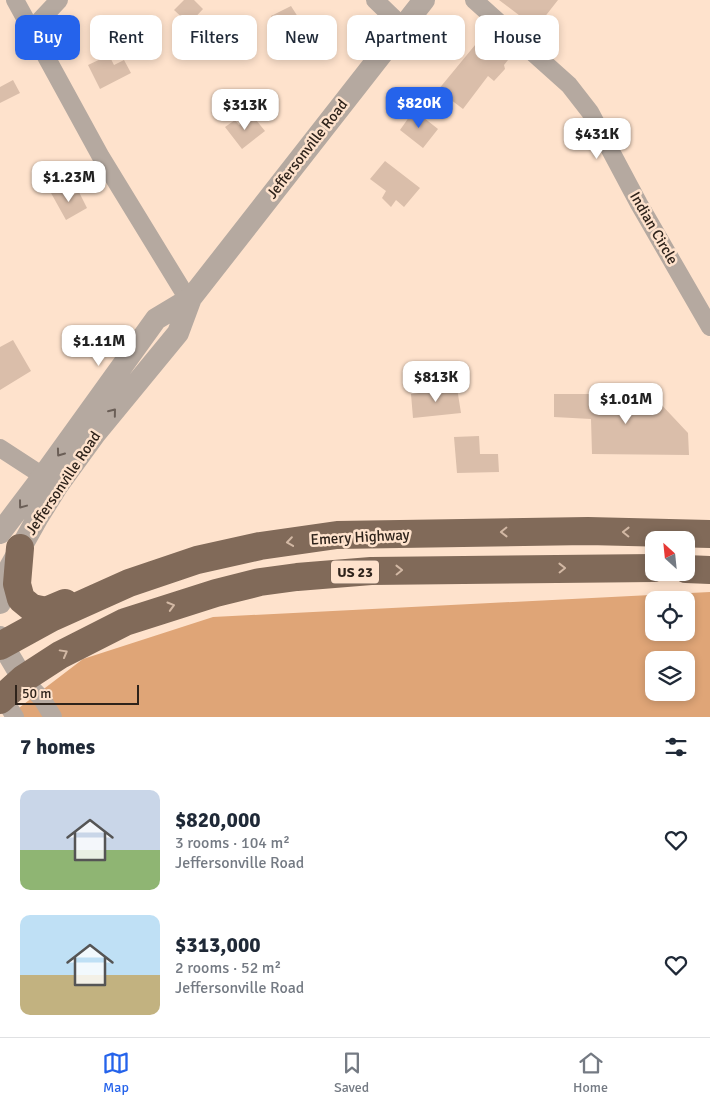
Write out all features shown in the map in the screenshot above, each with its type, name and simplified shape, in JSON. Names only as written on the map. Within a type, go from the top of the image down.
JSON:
[{"type":"highway","name":"Emery Highway","points":[[1,642],[128,583],[197,560],[260,546],[337,535],[588,531],[710,534]]},
{"type":"highway","points":[[10,541],[21,598],[32,608],[46,611],[71,601],[94,598]]},
{"type":"highway","name":"US 23","points":[[8,697],[60,655],[125,622],[216,593],[260,582],[297,576],[371,571],[645,568]]},
{"type":"highway","points":[[695,569],[710,570]]},
{"type":"street","points":[[15,0],[23,15]]},
{"type":"street","points":[[45,15],[59,0]]},
{"type":"street","points":[[374,0],[390,15]]},
{"type":"street","name":"Jeffersonville Road","points":[[412,15],[424,0]]},
{"type":"street","name":"Indian Circle","points":[[474,0],[569,85],[590,112],[639,204],[710,327]]},
{"type":"street","points":[[48,60],[101,157],[183,291],[191,298]]},
{"type":"street","name":"Jeffersonville Road","points":[[10,541],[58,485],[95,434],[178,334],[191,298],[377,60]]},
{"type":"street","name":"Jeffersonville Road","points":[[0,604],[10,567],[10,541],[43,476],[156,319],[191,298]]},
{"type":"street","points":[[0,448],[43,476]]},
{"type":"street","points":[[1,642],[8,697],[42,699],[53,717]]},
{"type":"shaded area","points":[[710,592],[710,717],[7,717],[83,659],[213,617],[645,595],[645,641],[695,641],[695,593]]},
{"type":"building","points":[[184,0],[194,0],[203,9],[197,15],[179,15],[174,10]]},
{"type":"building","points":[[499,0],[558,0],[546,15],[519,15]]},
{"type":"building","points":[[291,6],[297,15],[273,15]]},
{"type":"building","points":[[475,45],[475,60],[508,60],[504,65],[505,69],[494,81],[488,76],[463,109],[438,90],[463,60],[465,60],[465,57]]},
{"type":"building","points":[[98,60],[112,60],[114,65],[124,60],[131,73],[100,89],[88,65]]},
{"type":"building","points":[[13,80],[20,93],[0,103],[0,87]]},
{"type":"building","points":[[414,110],[438,129],[423,148],[400,130]]},
{"type":"building","points":[[252,115],[265,131],[242,149],[225,127],[235,120],[239,125]]},
{"type":"building","points":[[385,161],[420,188],[404,207],[396,200],[391,207],[382,198],[386,191],[370,179]]},
{"type":"building","points":[[63,187],[64,191],[69,188],[73,195],[79,192],[87,208],[66,220],[51,193]]},
{"type":"building","points":[[13,340],[31,371],[0,390],[0,347]]},
{"type":"building","points":[[457,388],[461,413],[413,418],[411,394]]},
{"type":"building","points":[[554,394],[593,394],[593,398],[657,400],[688,433],[689,455],[592,454],[591,419],[554,417]]},
{"type":"building","points":[[479,436],[480,454],[498,454],[499,472],[457,473],[454,437]]}]
